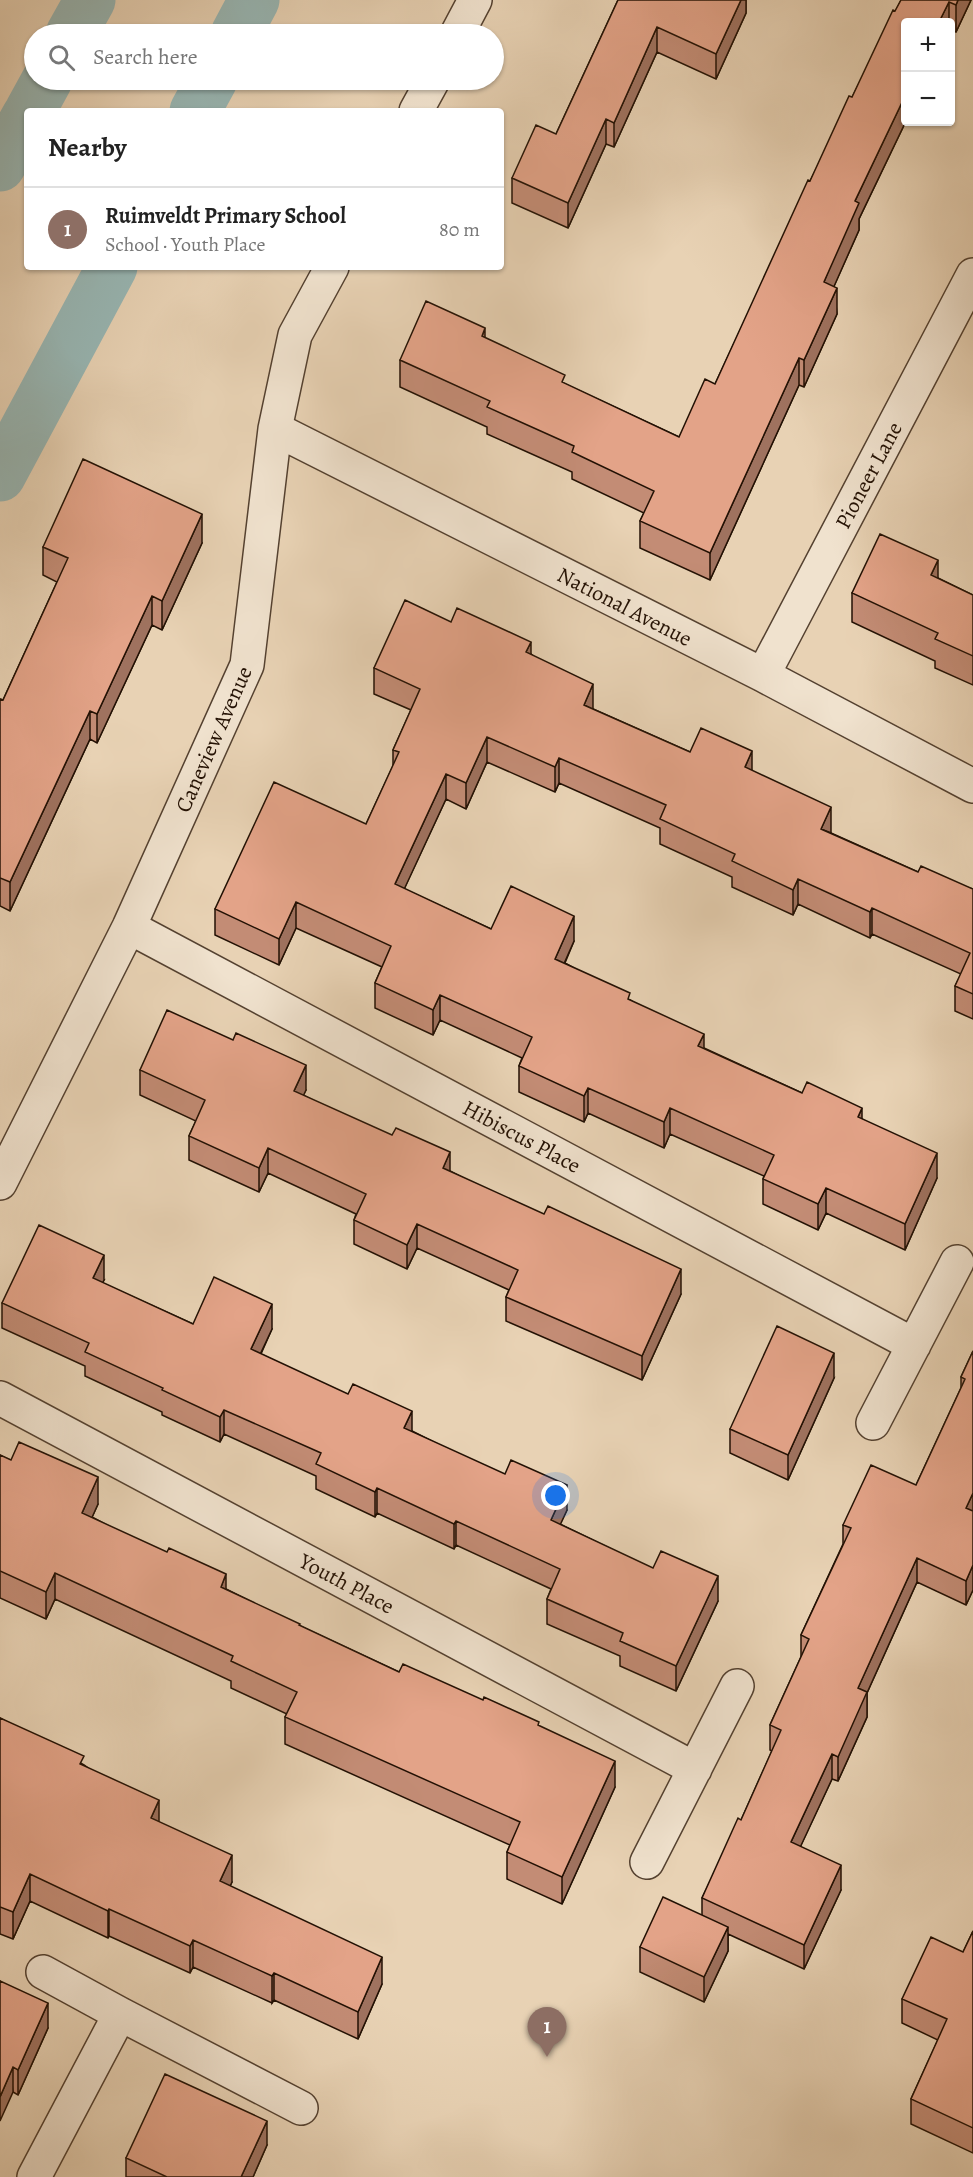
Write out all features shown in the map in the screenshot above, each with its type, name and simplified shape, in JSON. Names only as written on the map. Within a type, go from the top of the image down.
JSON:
[{"type":"street","points":[[462,24],[475,0]]},
{"type":"street","points":[[418,108],[427,90]]},
{"type":"street","name":"Caneview Avenue","points":[[0,1183],[129,927],[247,665],[275,429],[295,335],[330,270]]},
{"type":"street","name":"Pioneer Lane","points":[[763,675],[973,275]]},
{"type":"street","name":"National Avenue","points":[[275,429],[763,675],[973,786]]},
{"type":"street","name":"Hibiscus Place","points":[[129,927],[914,1345]]},
{"type":"street","points":[[873,1423],[957,1262]]},
{"type":"street","name":"Youth Place","points":[[0,1398],[695,1769]]},
{"type":"street","points":[[646,1862],[737,1686]]},
{"type":"street","points":[[43,1971],[120,2014],[301,2108]]},
{"type":"street","points":[[33,2177],[120,2014]]},
{"type":"building","points":[[618,0],[741,0],[716,54],[657,27],[614,123],[606,119],[568,203],[512,178],[536,125],[556,134]]},
{"type":"building","points":[[901,0],[958,0],[956,5],[949,2],[941,18],[901,18],[901,104],[855,201],[859,203],[824,282],[837,288],[804,360],[799,358],[710,553],[640,521],[654,491],[572,452],[574,446],[487,407],[490,401],[400,360],[426,301],[485,328],[482,336],[565,375],[562,382],[679,437],[705,379],[715,384],[808,180],[810,181],[849,96],[852,97],[893,10],[895,11]]},
{"type":"building","points":[[83,459],[202,514],[162,601],[152,596],[97,714],[90,711],[10,882],[0,878],[0,699],[3,700],[68,558],[43,547]]},
{"type":"building","points":[[880,534],[938,560],[931,575],[973,595],[973,656],[935,639],[938,633],[852,593]]},
{"type":"building","points":[[405,600],[451,622],[457,608],[531,642],[526,652],[593,684],[584,705],[690,752],[701,728],[752,751],[745,767],[831,807],[821,829],[918,872],[921,866],[973,889],[973,994],[955,986],[970,953],[872,908],[870,912],[798,879],[793,890],[732,861],[735,854],[660,819],[666,805],[559,758],[555,767],[487,737],[466,783],[446,774],[395,884],[491,929],[511,886],[574,916],[555,959],[630,993],[628,999],[704,1034],[698,1046],[802,1093],[807,1082],[862,1108],[858,1117],[937,1153],[905,1224],[826,1188],[818,1204],[763,1179],[774,1155],[670,1108],[664,1122],[588,1088],[584,1096],[519,1066],[532,1037],[440,995],[433,1010],[375,983],[391,946],[296,902],[279,939],[215,909],[274,782],[366,824],[399,752],[393,750],[420,689],[374,668]]},
{"type":"building","points":[[167,1010],[233,1040],[236,1033],[306,1065],[294,1091],[392,1135],[396,1128],[450,1152],[443,1168],[544,1214],[548,1206],[681,1269],[642,1356],[506,1297],[518,1270],[417,1224],[407,1245],[354,1220],[366,1194],[268,1148],[259,1168],[189,1136],[205,1100],[140,1070]]},
{"type":"building","points":[[39,1225],[104,1255],[93,1278],[193,1324],[214,1277],[272,1304],[251,1349],[348,1394],[353,1384],[412,1411],[404,1428],[505,1474],[511,1460],[567,1485],[551,1520],[653,1568],[661,1551],[718,1576],[676,1666],[620,1641],[623,1633],[547,1599],[560,1569],[456,1521],[454,1524],[377,1488],[375,1492],[316,1464],[321,1453],[224,1410],[220,1417],[162,1390],[163,1388],[85,1352],[89,1343],[2,1303]]},
{"type":"building","points":[[777,1326],[834,1353],[788,1455],[730,1429]]},
{"type":"building","points":[[973,1351],[973,1493],[966,1508],[973,1511],[973,1565],[966,1581],[917,1558],[858,1688],[867,1692],[838,1757],[832,1754],[791,1842],[841,1865],[804,1945],[702,1898],[738,1818],[741,1820],[781,1730],[770,1725],[809,1639],[801,1635],[851,1528],[843,1525],[871,1465],[916,1485],[965,1379],[961,1377]]},
{"type":"building","points":[[19,1442],[98,1477],[82,1513],[167,1552],[169,1548],[226,1574],[221,1587],[399,1672],[403,1664],[483,1700],[484,1697],[615,1761],[562,1877],[507,1852],[520,1822],[285,1717],[297,1692],[231,1661],[233,1656],[55,1573],[46,1592],[0,1571],[0,1455],[11,1460]]},
{"type":"building","points":[[0,1718],[84,1756],[80,1764],[159,1800],[151,1818],[232,1855],[220,1881],[382,1957],[358,2012],[274,1973],[272,1976],[193,1940],[190,1946],[30,1874],[13,1912],[0,1907]]},
{"type":"building","points":[[663,1897],[728,1927],[704,1977],[640,1947]]},
{"type":"building","points":[[973,1931],[973,2128],[911,2099],[947,2019],[902,1999],[931,1937],[963,1952]]},
{"type":"building","points":[[0,1981],[48,2003],[18,2070],[13,2067],[0,2097]]},
{"type":"building","points":[[165,2074],[267,2121],[241,2177],[167,2177],[126,2158]]},
{"type":"waterway","points":[[77,24],[90,0]]},
{"type":"waterway","points":[[241,24],[254,0]]},
{"type":"waterway","points":[[32,108],[42,90]]},
{"type":"waterway","points":[[197,108],[207,90]]},
{"type":"waterway","points":[[0,166],[24,122]]},
{"type":"waterway","points":[[0,476],[110,270]]},
{"type":"place","name":"Ruimveldt Primary School","points":[[547,2057]]}]
